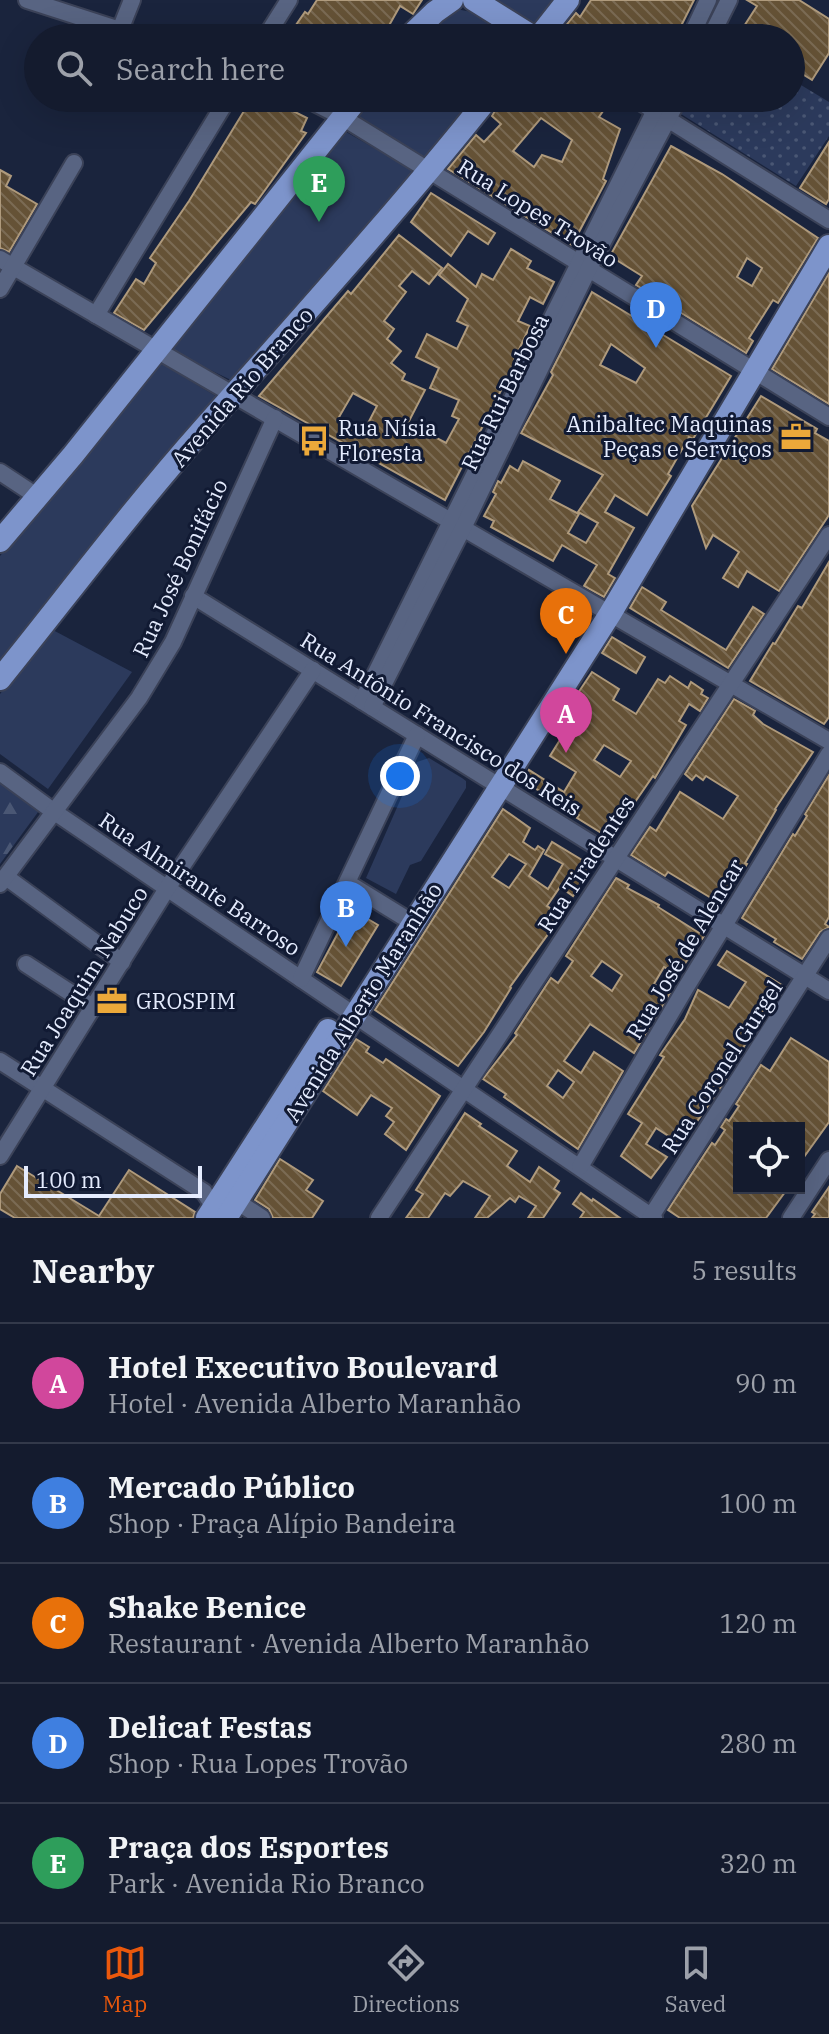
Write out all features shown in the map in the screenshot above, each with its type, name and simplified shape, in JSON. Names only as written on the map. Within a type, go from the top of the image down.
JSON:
[{"type":"main road","points":[[423,24],[452,0]]},
{"type":"main road","points":[[474,0],[513,24]]},
{"type":"main road","points":[[548,24],[568,0]]},
{"type":"main road","points":[[0,541],[346,112]]},
{"type":"main road","name":"Avenida Rio Branco","points":[[0,679],[193,440],[429,172],[477,112]]},
{"type":"main road","name":"Avenida Alberto Maranhão","points":[[221,1208],[406,919],[470,804],[499,786],[610,614],[829,246]]},
{"type":"street","points":[[27,0],[101,24]]},
{"type":"street","points":[[122,24],[132,0]]},
{"type":"street","points":[[274,24],[289,0]]},
{"type":"street","points":[[697,24],[708,0]]},
{"type":"street","points":[[717,24],[729,0]]},
{"type":"street","points":[[96,315],[219,112]]},
{"type":"street","name":"Rua Lopes Trovão","points":[[332,112],[829,417]]},
{"type":"street","name":"Rua Rui Barbosa","points":[[367,704],[660,112]]},
{"type":"street","points":[[666,112],[829,220]]},
{"type":"street","points":[[0,289],[7,263],[74,163]]},
{"type":"street","points":[[7,263],[829,741]]},
{"type":"street","name":"Rua José Bonifácio","points":[[3,881],[139,698],[173,642],[275,418]]},
{"type":"street","points":[[0,472],[38,497]]},
{"type":"street","name":"Rua Tiradentes","points":[[379,1218],[829,535]]},
{"type":"street","name":"Rua Antônio Francisco dos Reis","points":[[193,596],[829,991]]},
{"type":"street","name":"Rua Joaquim Nabuco","points":[[0,1156],[168,887],[313,670]]},
{"type":"street","points":[[301,979],[417,735]]},
{"type":"street","name":"Rua José de Alencar","points":[[580,1167],[723,925],[829,754]]},
{"type":"street","name":"Rua Almirante Barroso","points":[[0,772],[652,1217]]},
{"type":"street","points":[[3,881],[122,962]]},
{"type":"street","points":[[348,883],[406,919]]},
{"type":"street","name":"Rua Coronel Gurgel","points":[[652,1217],[829,938]]},
{"type":"street","points":[[26,964],[94,1008]]},
{"type":"street","points":[[0,1061],[221,1208],[262,1218]]},
{"type":"street","points":[[791,1218],[829,1160]]},
{"type":"green space","points":[[490,0],[554,0],[534,24]]},
{"type":"green space","points":[[456,9],[472,12],[490,24],[433,24]]},
{"type":"green space","points":[[805,87],[829,102],[829,136],[796,186],[681,114],[805,112]]},
{"type":"green space","points":[[353,112],[462,112],[423,161],[351,115]]},
{"type":"green space","points":[[341,129],[414,171],[414,175],[231,380],[175,353],[168,347]]},
{"type":"green space","points":[[159,362],[219,398],[0,665],[0,556]]},
{"type":"green space","points":[[51,629],[132,672],[48,789],[0,754],[0,694]]},
{"type":"green space","points":[[429,758],[466,781],[466,788],[421,861],[410,865],[396,894],[366,878],[417,762]]},
{"type":"green space","points":[[0,780],[41,808],[0,864]]},
{"type":"building","points":[[317,0],[422,0],[413,14],[400,6],[390,24],[297,24],[305,12],[308,14]]},
{"type":"building","points":[[591,0],[694,0],[682,24],[567,24],[576,13],[580,17]]},
{"type":"building","points":[[747,0],[799,0],[829,19],[829,53],[812,80],[805,76],[805,24],[745,24],[757,6]]},
{"type":"building","points":[[243,112],[295,112],[307,118],[301,131],[306,133],[255,204],[251,202],[144,330],[114,313],[136,279],[144,284],[156,263],[150,258]]},
{"type":"building","points":[[494,112],[602,112],[599,117],[620,129],[603,179],[606,181],[572,245],[448,169],[476,135],[484,142],[501,124],[492,116]],"holes":[[[541,118],[572,140],[562,162],[542,155],[534,167],[513,151]]]},
{"type":"building","points":[[829,142],[829,199],[826,204],[800,188]]},
{"type":"building","points":[[671,146],[722,174],[818,238],[778,303],[773,300],[749,338],[753,341],[746,353],[636,285],[642,276],[610,256]],"holes":[[[747,258],[762,268],[752,286],[737,277]]]},
{"type":"building","points":[[0,170],[11,176],[6,186],[37,204],[9,252],[0,248]]},
{"type":"building","points":[[431,193],[495,233],[488,244],[468,231],[451,256],[411,222]]},
{"type":"building","points":[[399,235],[442,268],[429,284],[412,271],[399,286],[406,292],[384,321],[394,329],[387,339],[401,351],[391,363],[405,374],[402,380],[425,390],[408,423],[446,443],[459,419],[452,416],[459,400],[430,388],[439,368],[416,357],[427,334],[457,349],[468,326],[457,321],[468,299],[439,275],[448,264],[476,287],[482,274],[493,280],[511,249],[531,261],[527,268],[554,282],[543,304],[530,297],[518,321],[530,326],[516,361],[445,500],[259,396],[348,291],[351,294]],"holes":[[[353,393],[377,406],[364,431],[339,417]]]},
{"type":"building","points":[[829,273],[829,404],[772,369]]},
{"type":"building","points":[[592,292],[731,376],[693,439],[689,437],[668,474],[671,476],[647,515],[615,495],[605,512],[634,528],[608,574],[615,578],[604,597],[584,586],[597,565],[562,545],[553,561],[491,527],[494,521],[484,516],[496,494],[493,492],[498,481],[501,483],[510,466],[518,471],[523,461],[560,481],[550,499],[579,514],[568,533],[586,543],[598,523],[578,512],[603,475],[521,433],[553,375],[551,372]],"holes":[[[611,344],[645,368],[636,383],[600,365]]]},
{"type":"building","points":[[761,396],[817,429],[815,433],[829,441],[829,515],[779,591],[747,571],[738,587],[723,578],[739,552],[713,535],[706,548],[692,506]]},
{"type":"building","points":[[829,562],[829,717],[824,724],[750,681],[798,606],[802,608]]},
{"type":"building","points":[[642,587],[666,602],[661,610],[726,650],[753,607],[764,614],[728,668],[630,608]]},
{"type":"building","points":[[612,637],[645,657],[636,673],[602,653]]},
{"type":"building","points":[[592,672],[619,689],[613,700],[636,714],[658,679],[665,683],[670,676],[688,688],[691,682],[708,698],[700,711],[689,704],[679,721],[686,725],[613,840],[523,781],[529,770],[564,792],[576,772],[550,756],[563,735],[554,729]],"holes":[[[604,745],[631,761],[620,777],[594,760]]]},
{"type":"building","points":[[734,699],[755,711],[753,715],[763,724],[813,752],[775,809],[747,864],[721,904],[668,872],[665,876],[631,855],[650,827],[656,831],[680,792],[723,819],[738,796],[706,776],[703,780],[696,775],[692,780],[685,774]]},
{"type":"building","points":[[829,775],[829,917],[825,924],[829,927],[820,932],[802,959],[742,918],[793,834],[795,836]]},
{"type":"building","points":[[503,809],[530,828],[523,842],[535,850],[538,846],[544,850],[529,876],[548,889],[563,864],[545,854],[552,842],[592,866],[573,896],[560,887],[547,906],[558,913],[549,928],[551,930],[458,1066],[375,1010]],"holes":[[[509,854],[526,864],[509,888],[492,877]]]},
{"type":"building","points":[[616,878],[704,936],[677,975],[664,967],[654,984],[670,993],[634,1053],[590,1024],[564,1061],[581,1073],[594,1052],[623,1071],[578,1149],[483,1079],[517,1035],[515,1033],[551,978],[558,983],[573,961],[566,956]],"holes":[[[602,961],[622,975],[612,991],[591,976]],[[558,1070],[574,1082],[563,1098],[547,1086]]]},
{"type":"building","points":[[351,909],[378,925],[341,986],[317,972]]},
{"type":"building","points":[[727,951],[785,987],[767,1012],[764,1010],[724,1083],[677,1150],[669,1145],[673,1139],[656,1128],[646,1144],[667,1157],[651,1178],[621,1156],[642,1123],[628,1114],[664,1057],[660,1055],[685,1019],[698,990],[729,1008],[746,982],[718,965]]},
{"type":"building","points":[[791,1038],[829,1062],[829,1122],[805,1156],[805,1122],[733,1122],[733,1194],[784,1194],[766,1218],[680,1218],[668,1210],[712,1143],[715,1145],[725,1130],[721,1127],[739,1106],[736,1104],[761,1065],[770,1071]]},
{"type":"building","points":[[356,1039],[369,1047],[366,1052],[383,1063],[386,1059],[440,1096],[406,1150],[385,1134],[394,1122],[386,1116],[392,1108],[371,1095],[357,1115],[323,1091]]},
{"type":"building","points":[[465,1113],[517,1151],[507,1166],[530,1182],[539,1167],[559,1181],[554,1189],[560,1193],[543,1218],[528,1218],[536,1206],[519,1196],[515,1202],[510,1198],[487,1218],[475,1218],[490,1196],[463,1181],[450,1196],[445,1193],[428,1218],[406,1218],[423,1194],[416,1190]]},
{"type":"building","points":[[280,1159],[313,1180],[306,1190],[323,1201],[312,1218],[273,1218],[269,1209],[255,1200]]},
{"type":"building","points":[[17,1166],[99,1216],[129,1170],[195,1212],[193,1218],[15,1218],[0,1209],[0,1194]]},
{"type":"building","points":[[829,1187],[829,1218],[812,1218],[815,1214],[812,1212]]},
{"type":"building","points":[[581,1193],[620,1218],[580,1218],[584,1212],[573,1204]]},
{"type":"place","name":"Praça dos Esportes","points":[[319,222]]},
{"type":"place","name":"Delicat Festas","points":[[656,348]]},
{"type":"place","name":"Anibaltec Maquinas Peças e Serviços","points":[[796,437]]},
{"type":"place","name":"Rua Nísia Floresta","points":[[314,441]]},
{"type":"place","name":"Shake Benice","points":[[566,654]]},
{"type":"place","name":"Hotel Executivo Boulevard","points":[[566,753]]},
{"type":"place","name":"Mercado Público","points":[[346,947]]},
{"type":"place","name":"GROSPIM","points":[[112,1001]]}]
